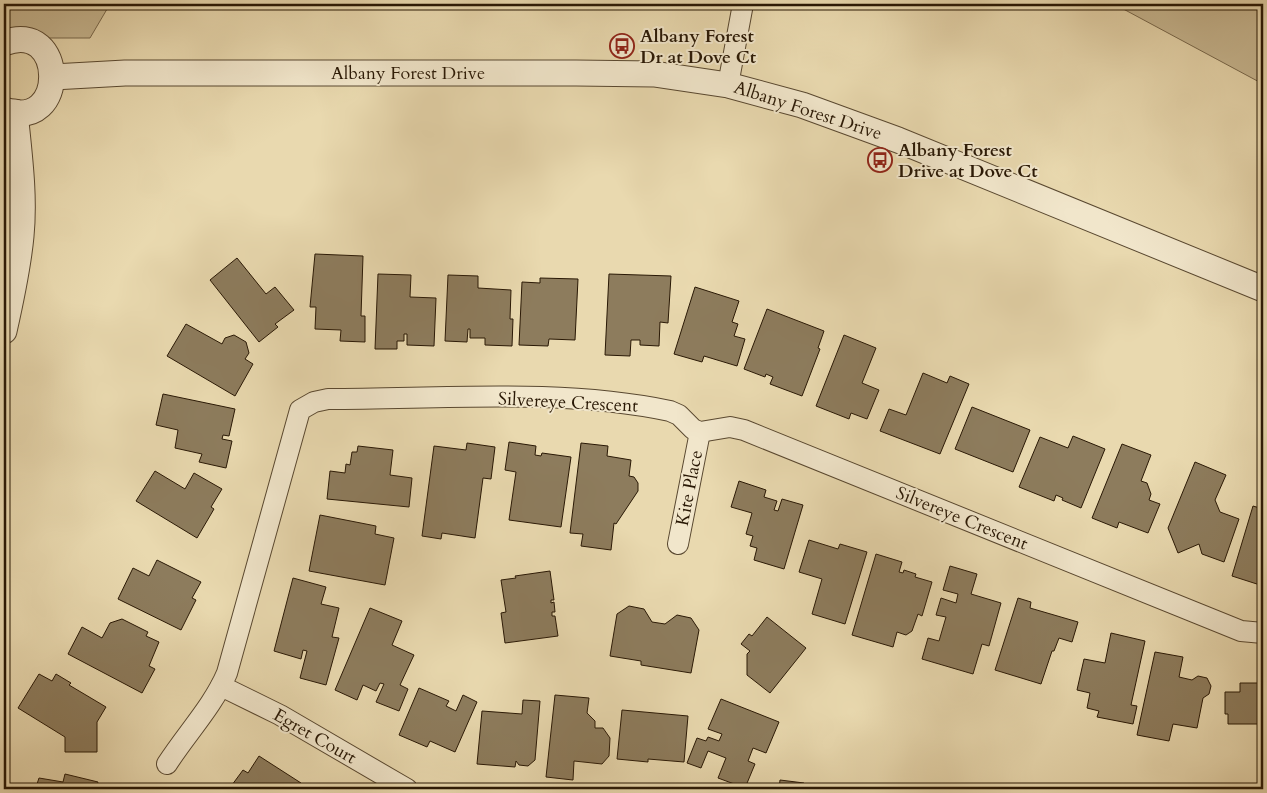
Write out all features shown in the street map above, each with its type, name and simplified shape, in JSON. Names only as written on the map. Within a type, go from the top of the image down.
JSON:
[{"type":"street","points":[[728,85],[743,4]]},
{"type":"street","points":[[4,43],[18,40],[36,45],[49,59],[53,77],[48,96],[42,103],[34,108],[9,111],[20,168],[22,234],[14,288],[4,331]]},
{"type":"street","name":"Albany Forest Drive","points":[[53,77],[125,73],[576,73],[654,74],[728,85],[802,105],[898,140],[1263,289]]},
{"type":"street","name":"Silvereye Crescent","points":[[167,764],[221,686],[242,621],[285,469],[290,440],[300,410],[307,405],[328,399],[497,397],[616,401],[670,411],[679,415],[693,430],[700,432],[730,427],[744,430],[1234,629],[1263,633]]},
{"type":"street","name":"Kite Place","points":[[678,544],[700,432]]},
{"type":"street","name":"Egret Court","points":[[221,686],[280,715],[407,789]]},
{"type":"shaded area","points":[[4,4],[110,4],[90,38],[4,38]]},
{"type":"shaded area","points":[[1114,4],[1263,4],[1263,84]]},
{"type":"building","points":[[315,254],[363,256],[361,316],[365,316],[365,342],[340,341],[341,330],[315,329],[316,307],[310,307]]},
{"type":"building","points":[[237,258],[266,294],[275,287],[294,310],[275,324],[278,327],[259,342],[210,280]]},
{"type":"building","points":[[378,274],[411,275],[410,297],[436,298],[434,346],[407,345],[407,334],[404,334],[404,341],[397,341],[397,349],[375,349]]},
{"type":"building","points":[[609,274],[671,276],[668,323],[660,322],[659,346],[640,345],[640,340],[631,340],[630,356],[605,355]]},
{"type":"building","points":[[448,275],[478,276],[478,288],[511,290],[510,319],[513,319],[512,346],[485,345],[485,338],[470,338],[470,329],[468,329],[467,342],[445,341]]},
{"type":"building","points":[[540,278],[578,279],[575,340],[549,339],[548,346],[519,345],[522,282],[540,283]]},
{"type":"building","points":[[695,287],[739,301],[732,322],[738,324],[734,336],[745,339],[737,366],[704,356],[702,362],[674,354]]},
{"type":"building","points":[[767,309],[824,331],[818,348],[820,349],[802,396],[770,384],[773,377],[766,374],[765,377],[744,369]]},
{"type":"building","points":[[186,324],[222,344],[225,338],[234,335],[246,342],[249,353],[245,359],[253,364],[235,396],[167,356]]},
{"type":"building","points":[[844,335],[876,348],[862,383],[879,390],[867,419],[851,413],[849,419],[816,406]]},
{"type":"building","points":[[923,373],[947,383],[950,376],[969,384],[940,454],[880,431],[889,409],[906,415]]},
{"type":"building","points":[[163,394],[235,409],[229,436],[223,435],[222,439],[232,441],[226,468],[199,462],[202,454],[175,448],[178,430],[156,425]]},
{"type":"building","points":[[972,407],[1030,430],[1013,472],[955,449]]},
{"type":"building","points":[[1073,436],[1105,449],[1081,508],[1062,500],[1063,498],[1056,495],[1054,501],[1019,487],[1040,437],[1068,448]]},
{"type":"building","points":[[509,442],[536,446],[535,455],[541,456],[542,453],[571,457],[561,527],[509,520],[516,472],[505,470]]},
{"type":"building","points":[[467,443],[495,447],[491,479],[483,478],[475,538],[442,533],[441,539],[422,536],[434,446],[466,450]]},
{"type":"building","points":[[581,443],[608,446],[607,456],[631,460],[629,476],[634,477],[638,483],[638,491],[616,524],[614,523],[611,550],[581,546],[583,534],[570,533]]},
{"type":"building","points":[[1122,444],[1151,455],[1141,481],[1147,483],[1151,494],[1149,500],[1160,504],[1148,533],[1119,522],[1117,528],[1092,518]]},
{"type":"building","points":[[358,446],[393,450],[390,475],[412,478],[409,507],[327,499],[330,471],[345,473],[346,464],[350,465],[352,452],[357,452]]},
{"type":"building","points":[[1195,462],[1226,475],[1215,500],[1220,512],[1239,519],[1224,562],[1202,554],[1199,544],[1178,553],[1168,528]]},
{"type":"building","points":[[155,471],[185,489],[194,473],[222,489],[211,507],[214,509],[197,538],[136,501]]},
{"type":"building","points":[[739,481],[766,490],[764,497],[777,501],[774,510],[778,511],[782,499],[803,505],[784,569],[754,560],[757,548],[750,546],[753,536],[746,534],[752,513],[731,507]]},
{"type":"building","points":[[1253,506],[1263,509],[1263,578],[1260,585],[1232,576]]},
{"type":"building","points":[[320,515],[376,526],[375,534],[394,538],[385,585],[309,571]]},
{"type":"building","points":[[809,540],[838,549],[840,544],[867,552],[845,624],[812,614],[822,579],[799,572]]},
{"type":"building","points":[[876,554],[902,562],[899,572],[903,573],[904,570],[916,574],[915,577],[932,582],[922,616],[918,614],[912,631],[906,635],[897,632],[893,647],[852,635]]},
{"type":"building","points":[[157,560],[201,582],[192,598],[196,600],[181,630],[118,599],[133,568],[149,576]]},
{"type":"building","points":[[950,566],[977,574],[971,594],[1001,603],[989,646],[982,644],[973,674],[922,659],[928,638],[939,641],[946,617],[936,615],[941,598],[956,603],[958,594],[943,590]]},
{"type":"building","points":[[550,571],[554,600],[551,600],[551,603],[554,602],[555,612],[552,612],[552,616],[555,616],[558,636],[505,643],[501,613],[506,612],[501,580]]},
{"type":"building","points":[[293,578],[326,587],[321,604],[339,608],[332,637],[339,638],[326,685],[300,678],[307,651],[303,650],[301,659],[274,651]]},
{"type":"building","points":[[1018,598],[1031,602],[1030,608],[1078,622],[1072,642],[1059,638],[1054,651],[1052,651],[1041,684],[995,670]]},
{"type":"building","points":[[629,606],[644,609],[652,622],[665,624],[677,615],[691,618],[699,630],[691,673],[641,665],[641,661],[610,656],[617,614]]},
{"type":"building","points":[[370,608],[402,621],[392,645],[414,655],[400,685],[408,689],[399,711],[376,702],[384,684],[380,683],[376,691],[363,685],[357,700],[335,690]]},
{"type":"building","points":[[767,617],[806,648],[770,693],[747,675],[747,654],[750,651],[741,644],[749,634],[752,636]]},
{"type":"building","points":[[122,619],[148,632],[146,636],[159,642],[149,666],[155,669],[142,693],[68,654],[82,627],[102,638],[110,623]]},
{"type":"building","points":[[1111,633],[1145,641],[1131,705],[1137,706],[1133,724],[1097,717],[1099,711],[1087,708],[1090,693],[1077,690],[1084,659],[1105,663]]},
{"type":"building","points":[[1155,652],[1183,657],[1179,677],[1192,680],[1198,676],[1207,678],[1211,686],[1209,694],[1203,698],[1197,728],[1173,724],[1169,741],[1137,735]]},
{"type":"building","points":[[39,674],[52,681],[56,674],[71,683],[69,685],[106,707],[97,722],[97,752],[65,752],[65,737],[18,708]]},
{"type":"building","points":[[1240,683],[1263,683],[1263,724],[1228,724],[1228,714],[1225,714],[1225,692],[1240,692]]},
{"type":"building","points":[[419,688],[449,701],[446,706],[456,711],[463,695],[477,702],[455,752],[430,741],[427,747],[399,735]]},
{"type":"building","points":[[555,695],[589,698],[587,713],[595,721],[595,728],[603,728],[610,738],[609,756],[602,764],[574,761],[573,780],[546,777]]},
{"type":"building","points":[[721,699],[779,722],[766,753],[753,748],[748,761],[755,764],[745,788],[718,778],[726,758],[708,751],[701,768],[687,763],[697,738],[706,741],[708,737],[719,741],[722,734],[708,729]]},
{"type":"building","points":[[523,700],[540,701],[535,760],[528,766],[519,765],[516,761],[515,767],[477,764],[482,711],[522,714]]},
{"type":"building","points":[[622,710],[688,716],[684,762],[648,759],[648,762],[617,759]]},
{"type":"building","points":[[259,756],[301,783],[296,789],[229,789],[243,770],[248,773]]},
{"type":"building","points":[[65,774],[98,782],[96,789],[29,789],[30,786],[36,787],[39,778],[63,782]]},
{"type":"building","points":[[780,780],[804,783],[803,789],[779,789]]},
{"type":"place","name":"Albany Forest Dr at Dove Ct","points":[[622,46]]},
{"type":"place","name":"Albany Forest Drive at Dove Ct","points":[[880,160]]}]
